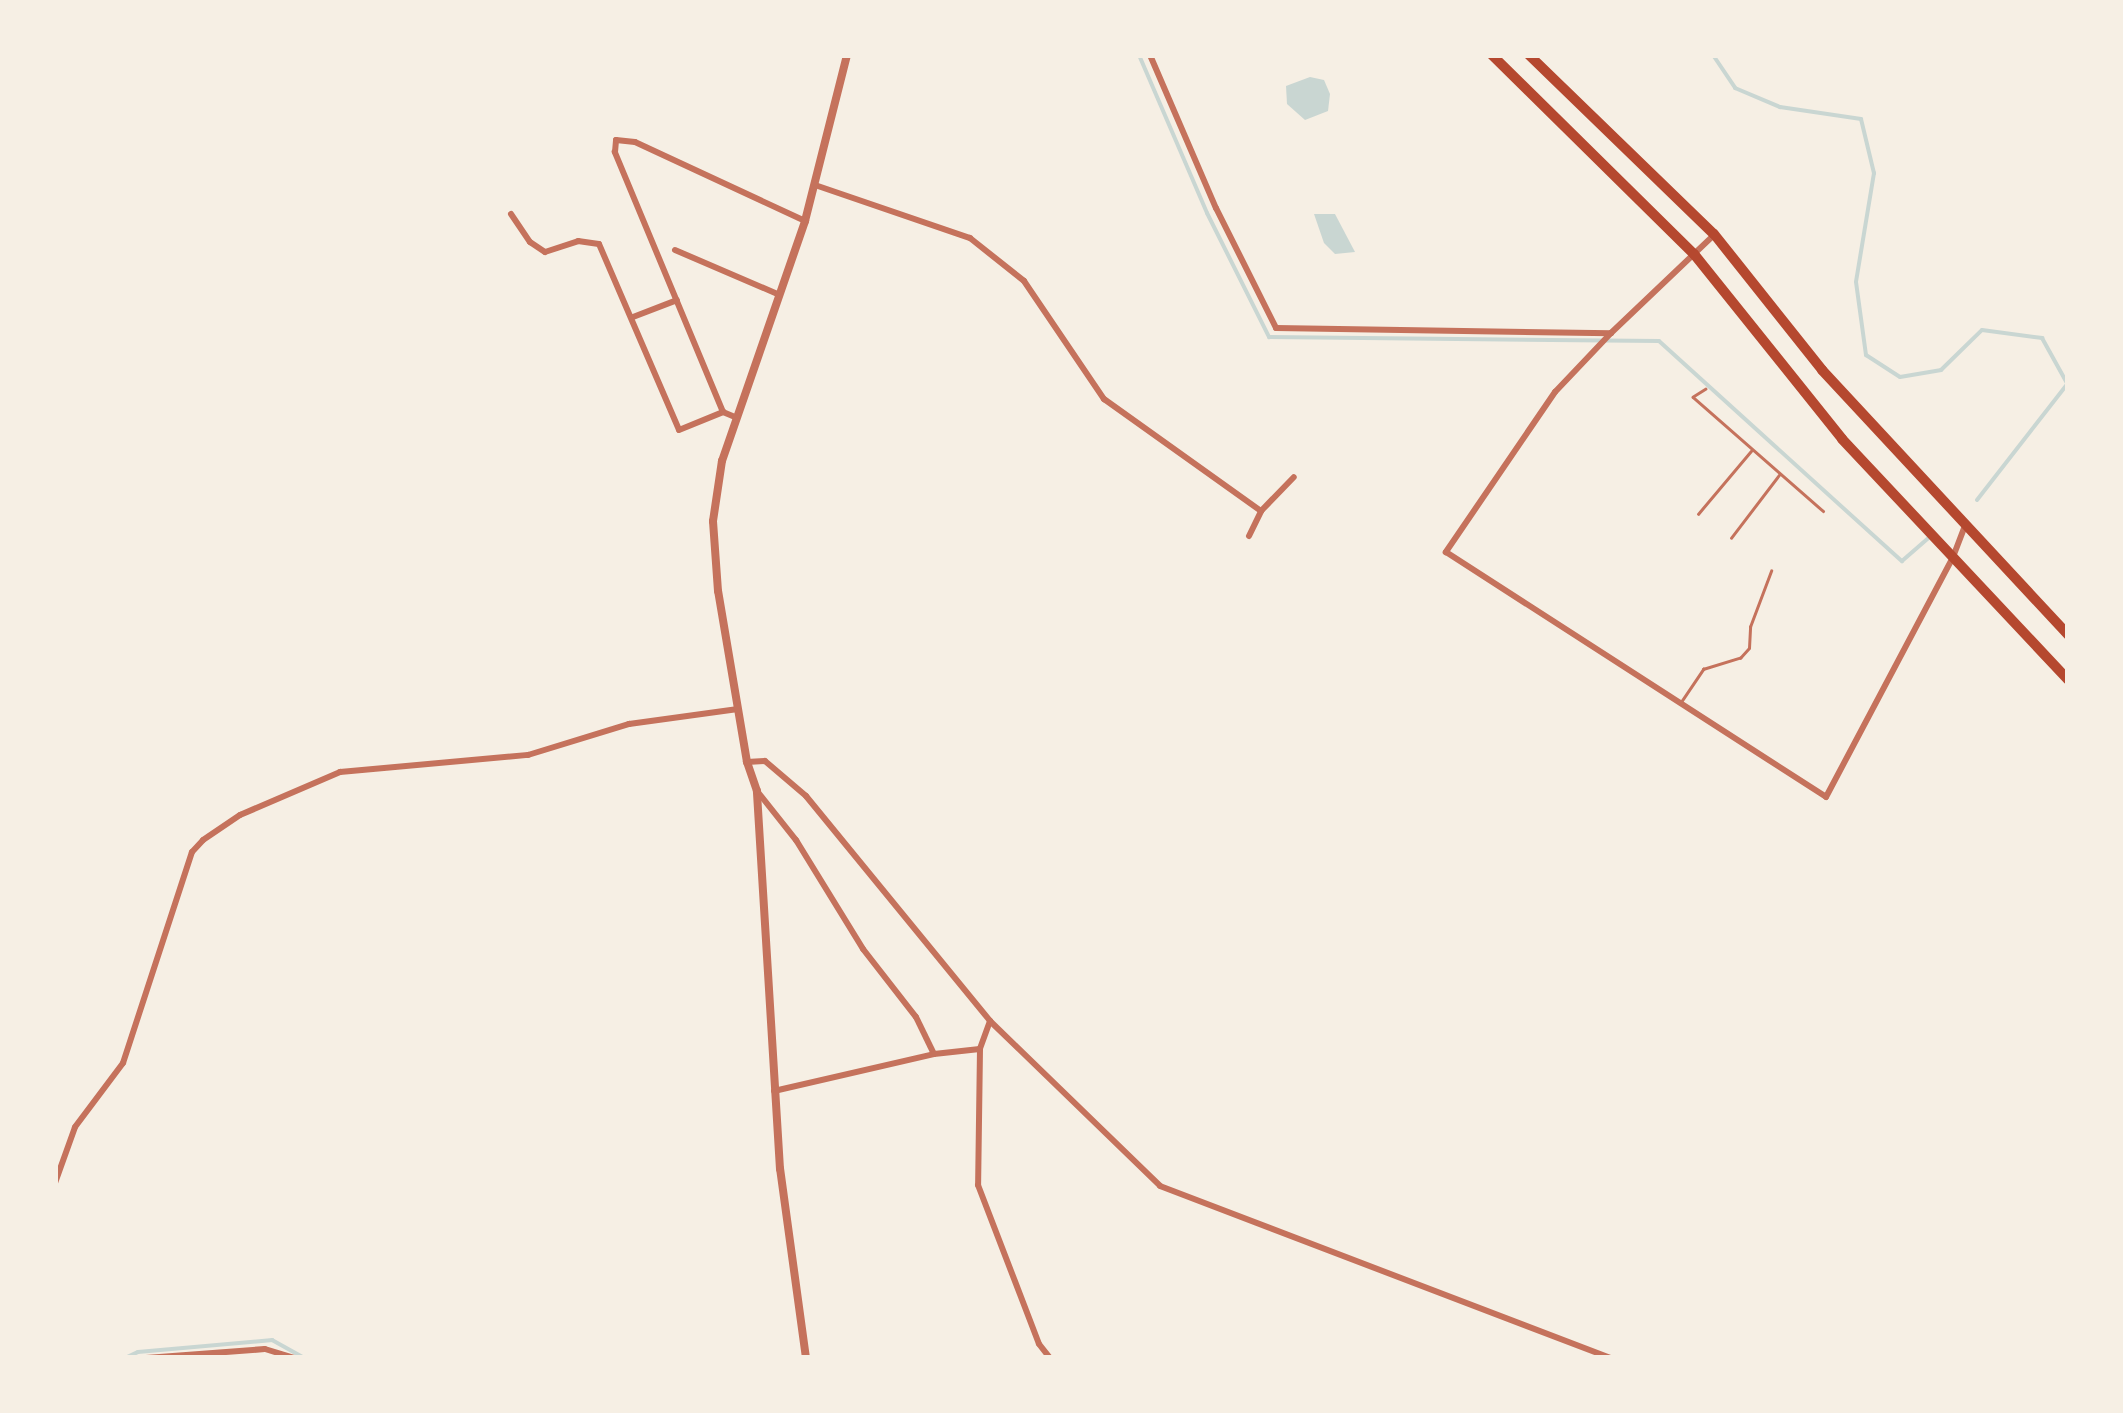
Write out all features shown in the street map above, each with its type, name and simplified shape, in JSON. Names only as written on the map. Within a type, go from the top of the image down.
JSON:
[{"type":"main road","points":[[1492,55],[1694,254],[1842,439],[2068,680]]},
{"type":"main road","points":[[1529,55],[1714,234],[1822,370],[2068,636]]},
{"type":"street","points":[[806,1358],[774,1091],[757,791],[747,762],[718,591],[713,521],[714,492],[735,417],[806,221],[847,55]]},
{"type":"street","points":[[1150,55],[1216,208],[1276,328],[1606,338]]},
{"type":"street","points":[[723,412],[616,152],[616,140],[635,142],[806,221]]},
{"type":"street","points":[[815,186],[970,238],[1024,280],[1104,398],[1261,512]]},
{"type":"street","points":[[512,214],[530,242],[544,252],[590,239],[599,244],[634,317],[679,430],[723,412],[735,417]]},
{"type":"street","points":[[1714,234],[1555,392],[1446,552],[1826,797],[1953,557],[1966,525]]},
{"type":"street","points":[[675,250],[781,296]]},
{"type":"street","points":[[634,317],[677,300]]},
{"type":"street","points":[[1249,536],[1261,512],[1294,477]]},
{"type":"street","points":[[55,1183],[75,1127],[123,1063],[192,852],[203,840],[240,815],[340,772],[528,755],[629,724],[738,709]]},
{"type":"street","points":[[747,762],[765,761],[806,796],[990,1021],[1160,1186],[1611,1358]]},
{"type":"street","points":[[757,791],[796,840],[863,949],[916,1017],[934,1054]]},
{"type":"street","points":[[990,1021],[980,1048],[978,1186],[1039,1344],[1050,1358]]},
{"type":"street","points":[[774,1091],[934,1054],[980,1048]]},
{"type":"street","points":[[146,1358],[265,1349],[295,1358]]},
{"type":"lane","points":[[1706,389],[1693,397],[1823,512]]},
{"type":"lane","points":[[1698,514],[1752,450]]},
{"type":"lane","points":[[1731,538],[1780,474]]},
{"type":"lane","points":[[1680,704],[1703,669],[1740,658],[1750,648],[1750,627],[1770,571]]},
{"type":"shaded area","points":[[1310,77],[1324,80],[1330,94],[1328,111],[1305,120],[1287,104],[1286,86]]},
{"type":"shaded area","points":[[1314,214],[1335,214],[1355,252],[1335,254],[1324,243]]},
{"type":"waterway","points":[[1139,55],[1207,213],[1269,337],[1659,341],[1902,561],[1928,538]]},
{"type":"waterway","points":[[1713,55],[1735,88],[1780,107],[1861,119],[1874,173],[1856,282],[1866,355],[1900,377],[1941,370],[1982,330],[2042,338],[2068,385]]},
{"type":"waterway","points":[[1977,500],[2068,383]]},
{"type":"waterway","points":[[125,1358],[138,1352],[272,1340],[304,1358]]}]
